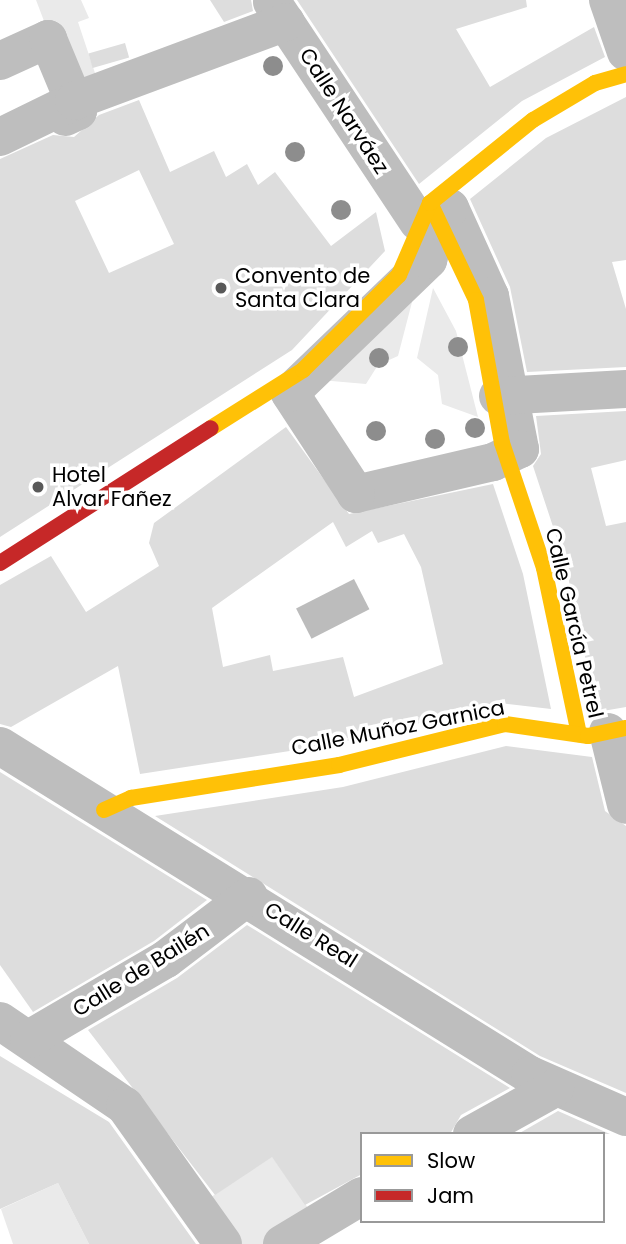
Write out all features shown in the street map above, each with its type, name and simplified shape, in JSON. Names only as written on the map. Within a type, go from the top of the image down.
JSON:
[{"type":"street","points":[[608,0],[626,52]]},
{"type":"street","points":[[0,136],[278,11]]},
{"type":"street","name":"Calle Narváez","points":[[278,11],[429,216]]},
{"type":"street","points":[[0,61],[48,39],[78,111],[0,149]]},
{"type":"street","points":[[429,216],[450,208],[490,296],[504,395],[520,449],[504,449],[356,494],[290,393],[428,260],[429,216],[533,120],[595,83],[626,74]]},
{"type":"street","points":[[0,563],[306,375]]},
{"type":"street","points":[[504,395],[626,389]]},
{"type":"street","name":"Calle García Petrel","points":[[504,449],[604,731]]},
{"type":"street","name":"Calle Muñoz Garnica","points":[[104,810],[131,798],[340,765],[505,724],[604,731]]},
{"type":"street","points":[[604,731],[626,805]]},
{"type":"street","name":"Calle Real","points":[[0,746],[249,896],[555,1088],[626,1117]]},
{"type":"street","name":"Calle de Bailén","points":[[14,1030],[166,959],[249,896]]},
{"type":"street","points":[[14,1030],[125,1107],[223,1244]]},
{"type":"street","points":[[476,1132],[555,1088]]},
{"type":"street","points":[[282,1244],[360,1197]]},
{"type":"shaded area","points":[[36,0],[81,0],[89,18],[78,22],[98,82],[71,92]]},
{"type":"shaded area","points":[[418,279],[398,356],[378,365],[366,384],[320,380]]},
{"type":"shaded area","points":[[433,288],[456,331],[478,417],[442,404],[438,375],[417,358]]},
{"type":"shaded area","points":[[354,579],[369,609],[312,639],[296,609]]},
{"type":"shaded area","points":[[262,1142],[313,1215],[270,1244],[238,1244],[207,1200],[227,1186]]},
{"type":"shaded area","points":[[58,1183],[89,1244],[13,1244],[1,1209]]},
{"type":"building","points":[[210,0],[251,0],[253,11],[224,22]]},
{"type":"building","points":[[297,0],[526,0],[527,7],[456,29],[490,87],[594,27],[605,57],[522,101],[419,184]]},
{"type":"building","points":[[125,43],[129,57],[93,68],[88,53]]},
{"type":"building","points":[[626,97],[626,260],[612,262],[626,309],[626,367],[527,372],[510,287],[470,199],[546,138]]},
{"type":"building","name":"Convento de Santa Clara","points":[[139,100],[170,172],[214,151],[226,177],[247,164],[258,185],[275,172],[331,246],[376,212],[385,251],[292,350],[0,537],[0,159],[53,135],[74,137],[99,115]],"holes":[[[139,170],[174,244],[109,273],[75,201]]]},
{"type":"building","points":[[626,411],[626,460],[591,468],[606,526],[626,522],[626,707],[597,712],[565,563],[533,466],[541,454],[536,416]]},
{"type":"building","points":[[286,427],[349,514],[493,484],[523,574],[551,709],[500,703],[335,744],[140,774],[118,666],[11,727],[0,724],[0,585],[51,556],[86,612],[159,566],[149,543],[154,523]],"holes":[[[333,522],[346,547],[372,531],[378,543],[404,534],[421,567],[443,664],[354,697],[343,657],[273,671],[270,655],[223,667],[212,608]]]},
{"type":"building","points":[[506,746],[592,757],[605,811],[626,826],[626,1093],[540,1056],[155,816],[343,787]]},
{"type":"building","points":[[0,772],[207,900],[154,941],[33,1012],[0,965]]},
{"type":"building","points":[[247,925],[510,1088],[461,1115],[451,1132],[360,1132],[360,1175],[305,1205],[272,1157],[215,1195],[88,1030],[177,978]]},
{"type":"building","points":[[0,1056],[109,1122],[196,1244],[89,1244],[58,1183],[0,1209]]},
{"type":"building","points":[[558,1111],[610,1134],[605,1132],[521,1132]]},
{"type":"traffic: slow","points":[[211,428],[303,370],[399,275],[430,203],[533,120],[595,83],[626,74]]},
{"type":"traffic: slow","points":[[430,203],[476,300],[502,443],[544,568],[579,734]]},
{"type":"traffic: slow","points":[[104,810],[131,798],[339,765],[505,724],[588,736],[626,728]]},
{"type":"traffic: jam","points":[[0,563],[211,428]]},
{"type":"place","name":"Convento de Santa Clara","points":[[221,288]]},
{"type":"place","name":"Hotel Alvar Fañez","points":[[38,487]]}]
